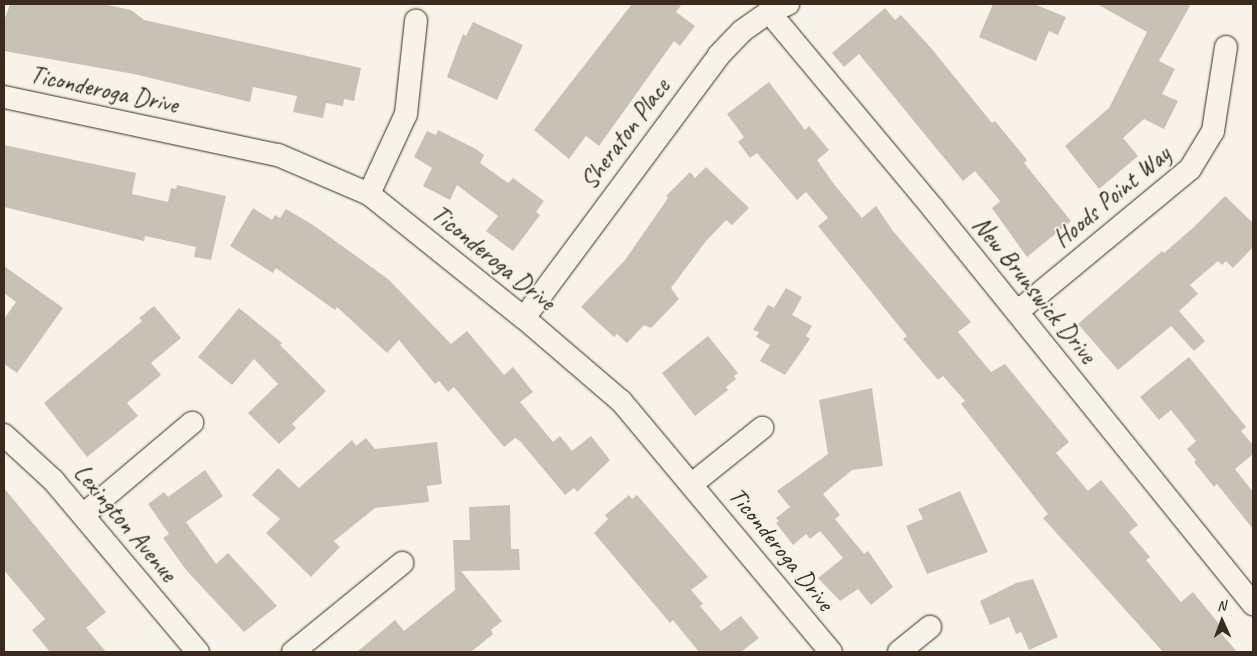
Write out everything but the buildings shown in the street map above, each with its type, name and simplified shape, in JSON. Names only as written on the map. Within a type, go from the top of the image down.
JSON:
[{"type":"street","name":"New Brunswick Drive","points":[[778,8],[1017,312],[1253,604]]},
{"type":"street","name":"Sheraton Place","points":[[524,318],[719,55],[778,8]]},
{"type":"street","points":[[369,194],[406,114],[416,21]]},
{"type":"street","name":"Hoods Point Way","points":[[1017,312],[1190,169],[1213,131],[1226,47]]},
{"type":"street","name":"Ticonderoga Drive","points":[[4,97],[278,155],[369,194],[524,318],[621,401],[831,652]]},
{"type":"street","points":[[83,514],[192,423]]},
{"type":"street","points":[[692,484],[762,428]]},
{"type":"street","name":"Lexington Avenue","points":[[4,435],[53,480],[198,652]]},
{"type":"street","points":[[293,652],[402,563]]},
{"type":"street","points":[[899,652],[930,627]]}]
